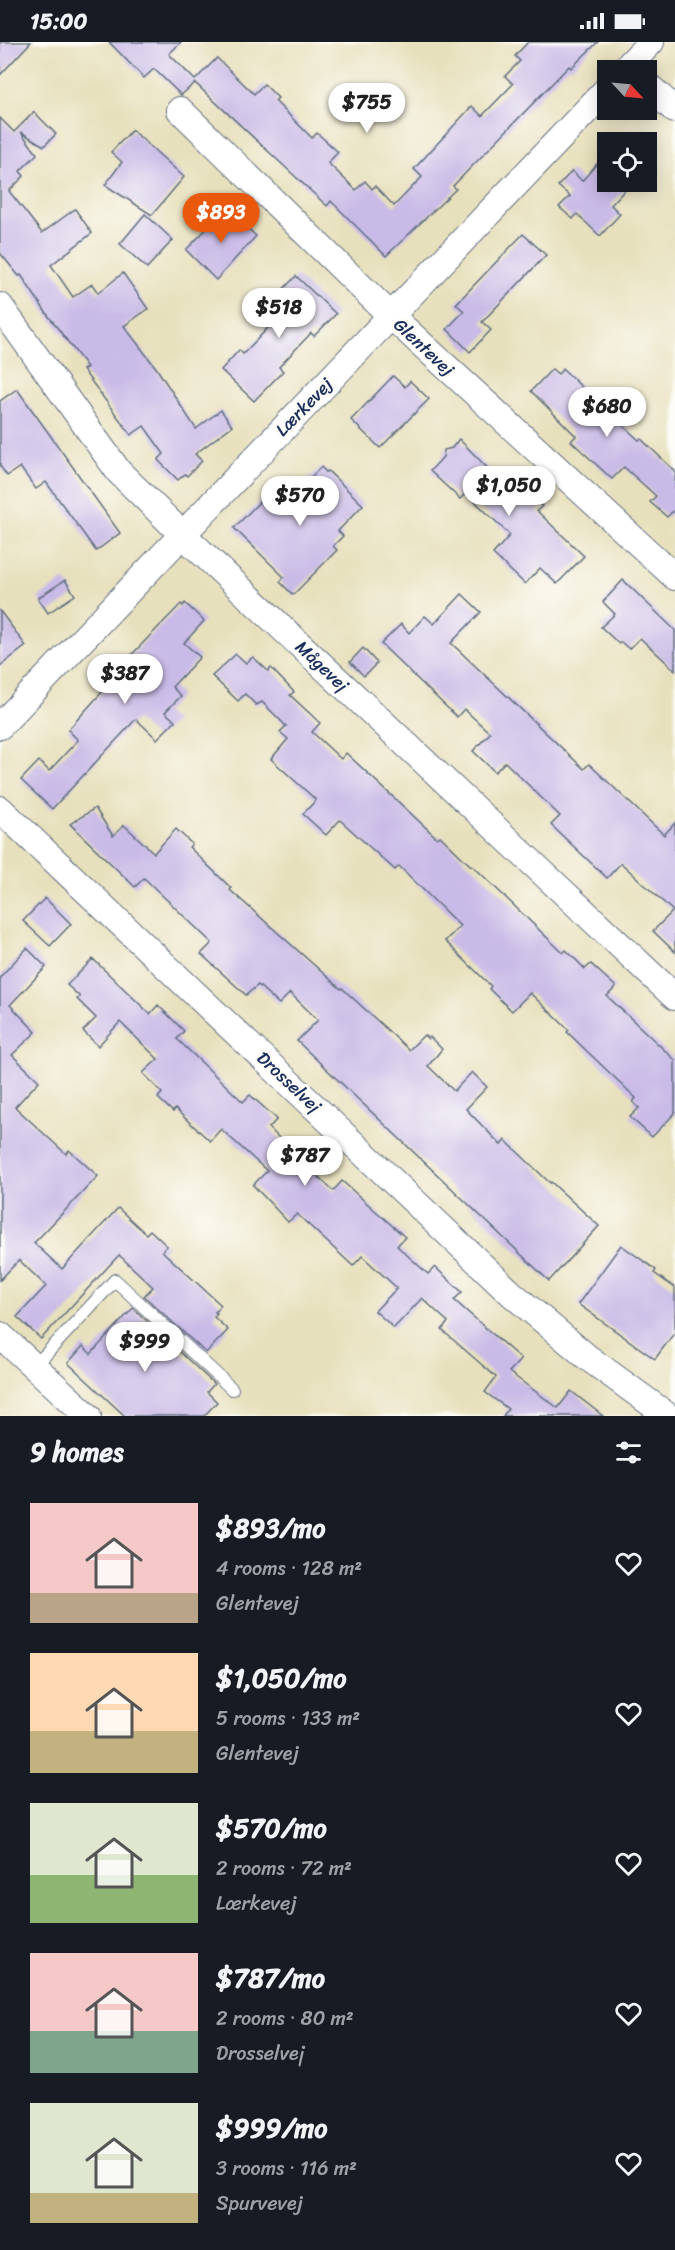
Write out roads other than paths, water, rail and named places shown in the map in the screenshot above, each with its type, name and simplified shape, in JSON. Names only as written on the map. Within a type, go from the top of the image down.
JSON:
[{"type":"street","points":[[636,60],[651,42]]},
{"type":"street","points":[[657,94],[675,110]]},
{"type":"street","name":"Lærkevej","points":[[0,726],[597,100]]},
{"type":"street","name":"Glentevej","points":[[180,110],[391,316],[675,577]]},
{"type":"street","name":"Mågevej","points":[[0,306],[119,472],[675,998]]},
{"type":"street","name":"Drosselvej","points":[[0,808],[512,1294],[587,1357],[668,1416]]},
{"type":"street","points":[[0,1335],[88,1416]]},
{"type":"lane","points":[[34,1367],[116,1280],[232,1389]]}]
